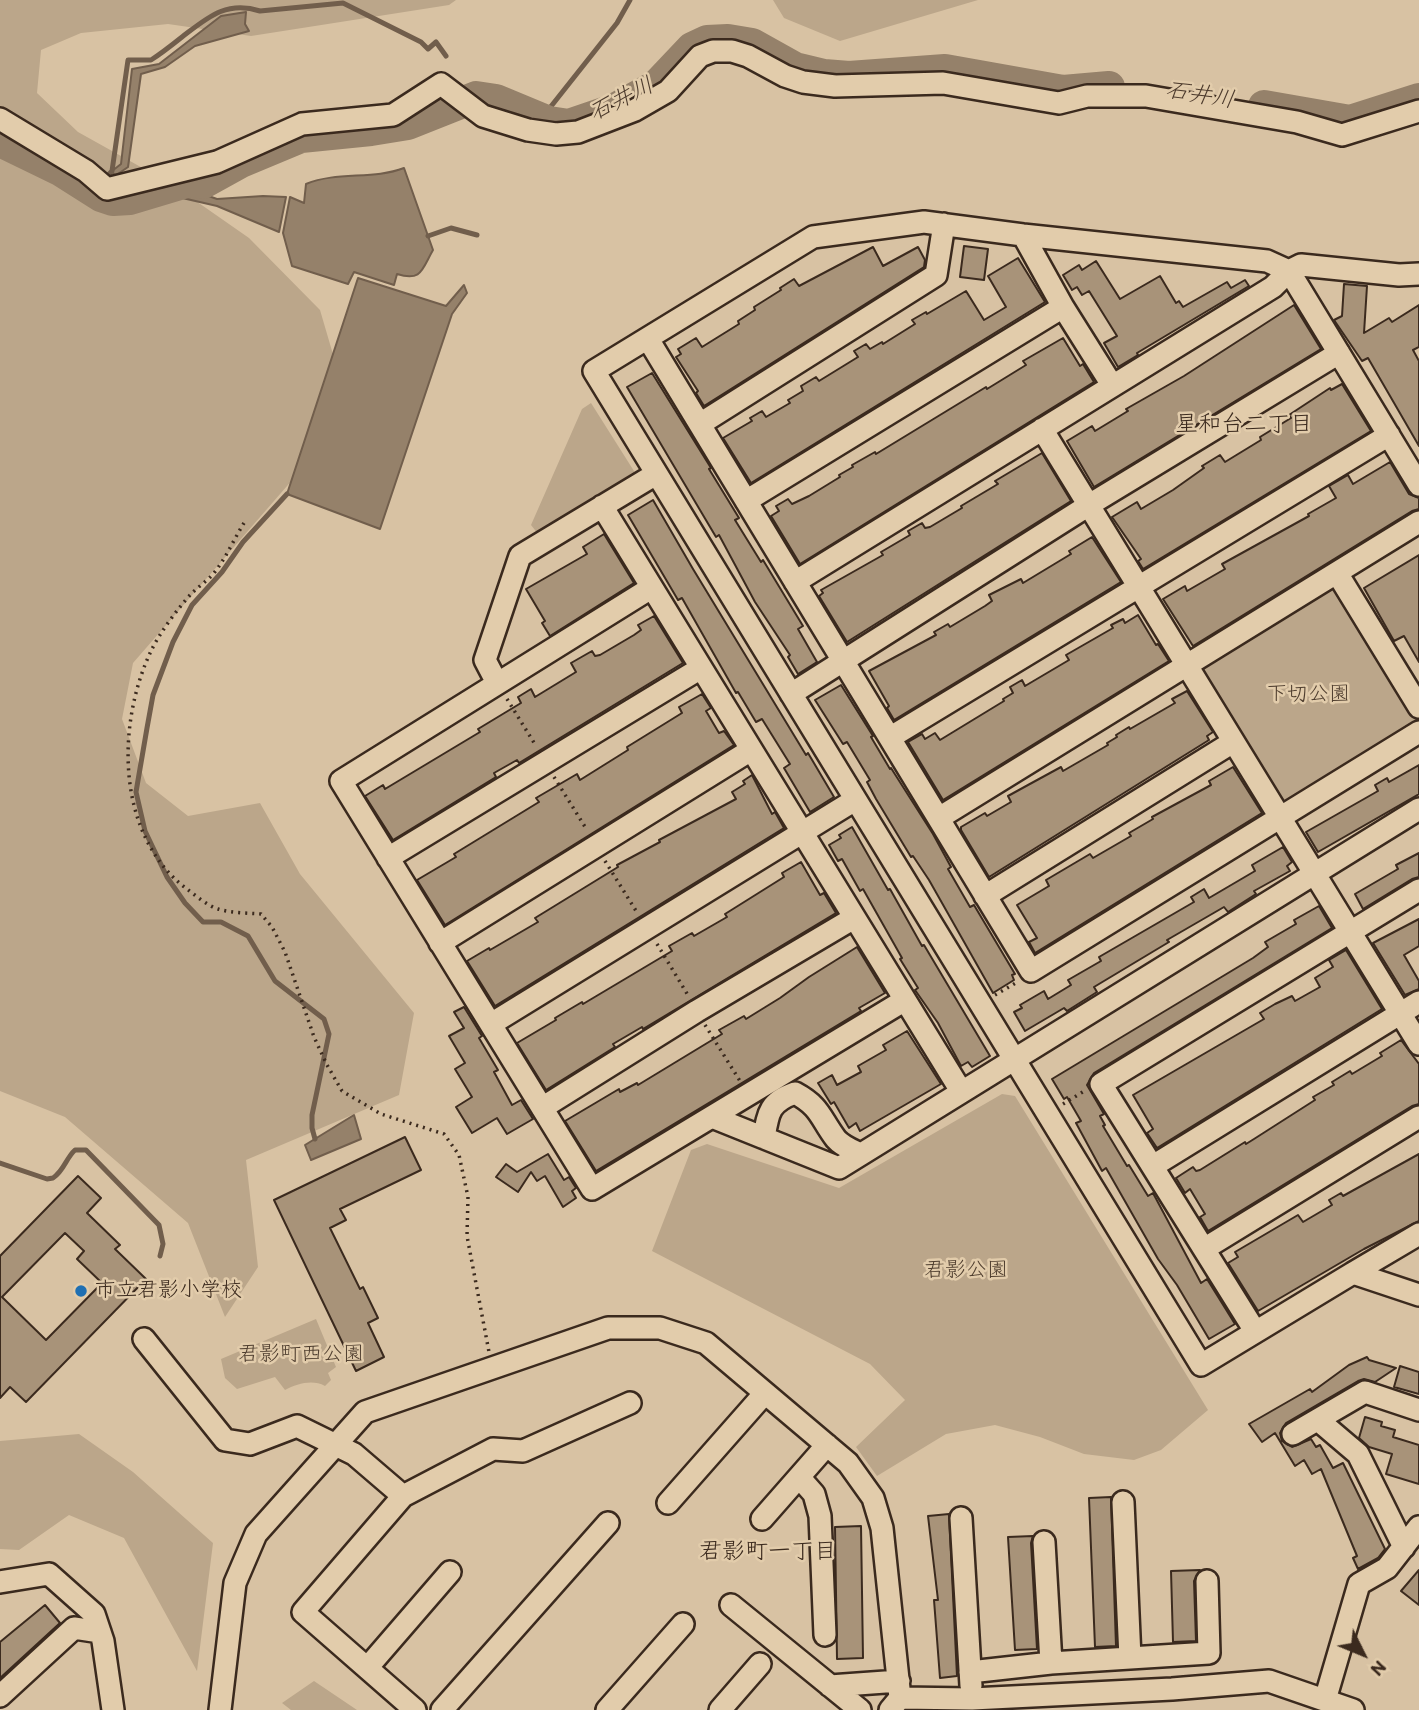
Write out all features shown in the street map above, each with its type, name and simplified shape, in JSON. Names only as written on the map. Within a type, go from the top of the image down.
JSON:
[{"type":"street","points":[[0,119],[86,171],[107,188],[217,162],[302,124],[393,115],[441,84],[483,116],[528,130],[556,134],[578,132],[615,119],[668,91],[699,56],[713,51],[732,51],[748,56],[785,76],[803,82],[835,86],[943,82],[1059,103],[1087,96],[1146,96],[1297,122],[1342,135],[1419,111]]},
{"type":"street","points":[[1419,485],[1289,271],[1267,261],[924,222],[813,237],[594,371],[1201,1365],[1419,1234]]},
{"type":"street","points":[[700,424],[936,275],[944,224]]},
{"type":"street","points":[[1023,235],[1063,307],[1112,385]]},
{"type":"street","points":[[795,582],[1273,287],[1289,271],[1301,265],[1399,275],[1419,274]]},
{"type":"street","points":[[746,501],[1063,307]]},
{"type":"street","points":[[648,339],[1031,971],[1419,732]]},
{"type":"street","points":[[792,694],[1089,505],[1339,353]]},
{"type":"street","points":[[1042,429],[1350,932],[1410,1008],[1419,1044]]},
{"type":"street","points":[[891,737],[1389,435]]},
{"type":"street","points":[[498,683],[485,660],[520,556],[656,474]]},
{"type":"street","points":[[602,506],[961,1091]]},
{"type":"street","points":[[939,818],[1419,522]]},
{"type":"street","points":[[1337,573],[1419,707]]},
{"type":"street","points":[[652,587],[341,780],[440,943],[593,1189],[905,1000]]},
{"type":"street","points":[[388,858],[701,668]]},
{"type":"street","points":[[985,896],[1233,742]]},
{"type":"street","points":[[440,943],[751,750]]},
{"type":"street","points":[[491,1024],[855,800]]},
{"type":"street","points":[[712,1117],[839,1168],[1419,809]]},
{"type":"street","points":[[1255,1331],[1101,1084],[1419,890]]},
{"type":"street","points":[[542,1108],[697,1011],[854,918]]},
{"type":"street","points":[[1153,1166],[1410,1008]]},
{"type":"street","points":[[764,1138],[768,1113],[780,1098],[795,1093],[808,1100],[822,1114],[838,1141],[860,1154]]},
{"type":"street","points":[[1204,1249],[1419,1117]]},
{"type":"street","points":[[1353,1273],[1419,1294]]},
{"type":"street","points":[[220,1710],[234,1583],[256,1534],[365,1412],[608,1328],[660,1328],[706,1342],[848,1463],[873,1498],[882,1528],[896,1696]]},
{"type":"street","points":[[144,1339],[225,1440],[250,1444],[297,1426],[354,1454],[403,1496]]},
{"type":"street","points":[[1293,1434],[1365,1392],[1419,1410]]},
{"type":"street","points":[[668,1503],[765,1393]]},
{"type":"street","points":[[415,1710],[303,1612],[403,1496],[493,1449],[523,1451],[630,1403]]},
{"type":"street","points":[[1318,1420],[1358,1454],[1404,1547]]},
{"type":"street","points":[[762,1519],[827,1446]]},
{"type":"street","points":[[799,1477],[814,1494],[820,1516],[825,1635]]},
{"type":"street","points":[[1123,1502],[1130,1658]]},
{"type":"street","points":[[961,1518],[972,1699]]},
{"type":"street","points":[[442,1710],[608,1523]]},
{"type":"street","points":[[1325,1700],[1359,1584],[1387,1568],[1419,1527]]},
{"type":"street","points":[[1044,1542],[1051,1663]]},
{"type":"street","points":[[367,1668],[450,1572]]},
{"type":"street","points":[[0,1582],[49,1574],[93,1614],[103,1642],[112,1702],[95,1710]]},
{"type":"street","points":[[970,1672],[1051,1663],[1209,1653],[1207,1581]]},
{"type":"street","points":[[732,1605],[859,1710]]},
{"type":"street","points":[[618,1706],[683,1624]]},
{"type":"street","points":[[0,1696],[74,1628],[100,1632]]},
{"type":"street","points":[[720,1710],[760,1664]]},
{"type":"street","points":[[830,1686],[896,1696],[972,1699],[1172,1689],[1269,1681],[1353,1710]]},
{"type":"path","points":[[244,523],[213,573],[189,596],[152,649],[136,689],[131,711],[127,772],[142,831],[157,860],[171,877],[192,893],[217,909],[261,914],[272,927],[285,952],[314,1037],[342,1091],[381,1114],[444,1134],[459,1154],[468,1198],[467,1236],[492,1367]]},
{"type":"path","points":[[498,683],[748,1095]]},
{"type":"path","points":[[981,1004],[1031,971]]},
{"type":"path","points":[[1048,1113],[1088,1088],[1101,1084]]},
{"type":"green space","points":[[0,0],[456,0],[449,5],[251,36],[168,24],[81,33],[41,50],[37,93],[78,132],[173,185],[249,238],[320,310],[337,368],[294,478],[133,663],[122,719],[146,783],[188,816],[260,803],[300,874],[414,1013],[399,1095],[246,1160],[258,1267],[225,1317],[188,1223],[65,1117],[0,1091]]},
{"type":"green space","points":[[773,0],[978,0],[840,41],[784,18]]},
{"type":"green space","points":[[591,403],[639,479],[542,539],[531,525],[582,409]]},
{"type":"green space","name":"下切公園","points":[[1328,586],[1340,589],[1416,716],[1414,729],[1289,806],[1278,804],[1199,674],[1203,664]]},
{"type":"green space","name":"君影公園","points":[[1002,1094],[1015,1096],[1208,1410],[1161,1450],[1134,1460],[1084,1454],[1040,1437],[995,1425],[946,1434],[877,1476],[856,1447],[905,1400],[870,1364],[652,1251],[691,1150],[707,1144],[839,1188]]},
{"type":"green space","name":"君影町西公園","points":[[316,1319],[336,1367],[328,1373],[331,1380],[325,1386],[300,1384],[285,1390],[275,1377],[237,1389],[225,1378],[221,1359]]},
{"type":"green space","points":[[79,1434],[133,1472],[213,1543],[197,1671],[124,1538],[69,1515],[19,1550],[0,1549],[0,1441]]},
{"type":"green space","points":[[314,1681],[357,1710],[291,1710],[282,1703]]},
{"type":"shaded area","points":[[246,12],[245,24],[249,31],[195,46],[165,67],[141,74],[128,167],[115,176],[112,171],[121,164],[132,69],[159,64],[221,16]]},
{"type":"shaded area","points":[[404,168],[433,250],[420,272],[412,276],[397,274],[394,285],[354,272],[348,284],[292,266],[283,233],[290,197],[304,203],[306,184],[318,180],[380,174]]},
{"type":"shaded area","points":[[186,188],[217,199],[286,197],[279,232],[217,206],[165,194]]},
{"type":"shaded area","points":[[358,278],[446,306],[464,285],[467,293],[452,314],[380,529],[287,494]]},
{"type":"shaded area","points":[[354,1115],[361,1139],[311,1160],[305,1145]]},
{"type":"building","points":[[964,246],[988,249],[984,280],[960,277]]},
{"type":"building","points":[[873,247],[883,266],[918,247],[925,260],[924,267],[704,406],[696,393],[698,391],[676,357],[681,354],[678,349],[696,338],[702,347],[739,324],[738,321],[755,310],[754,307],[794,279],[799,286]]},
{"type":"building","points":[[1018,258],[1045,302],[751,483],[723,438],[752,421],[750,418],[762,411],[766,417],[790,403],[788,400],[803,391],[801,386],[816,377],[819,381],[858,357],[854,351],[866,344],[870,349],[882,342],[883,344],[915,324],[912,320],[966,291],[984,320],[1006,307],[988,276]]},
{"type":"building","points":[[1096,261],[1120,299],[1160,276],[1176,303],[1179,301],[1183,307],[1227,282],[1231,288],[1245,280],[1249,286],[1118,367],[1104,343],[1117,336],[1089,291],[1082,295],[1077,287],[1072,290],[1063,275],[1079,265],[1082,270]]},
{"type":"building","points":[[1344,284],[1367,286],[1364,333],[1389,318],[1392,322],[1419,305],[1419,347],[1413,350],[1419,361],[1419,446],[1368,358],[1362,361],[1334,320],[1342,316]]},
{"type":"building","points":[[1294,305],[1321,349],[1094,487],[1067,441],[1092,426],[1095,431]]},
{"type":"building","points":[[1063,338],[1080,366],[1083,364],[1094,382],[800,564],[771,516],[779,511],[776,506],[788,499],[792,504],[809,496],[840,477],[839,475],[853,467],[852,465],[875,452],[876,454],[986,387],[987,389],[1026,365],[1023,361]]},
{"type":"building","points":[[652,373],[711,468],[709,469],[739,518],[735,520],[803,626],[798,629],[817,662],[798,674],[788,657],[790,655],[755,602],[719,535],[716,537],[627,387]]},
{"type":"building","points":[[1342,384],[1371,431],[1143,569],[1138,561],[1141,559],[1112,517],[1137,502],[1141,509],[1173,490],[1220,455],[1225,462],[1291,418],[1289,415],[1330,388],[1331,390]]},
{"type":"building","points":[[1042,453],[1071,501],[847,642],[819,596],[823,593],[821,590],[883,555],[881,552],[910,535],[908,531],[922,523],[925,528],[930,527],[962,508],[961,506],[998,484],[995,481]]},
{"type":"building","points":[[1390,462],[1409,494],[1419,498],[1419,509],[1193,646],[1163,599],[1185,586],[1187,591],[1225,569],[1222,564],[1336,498],[1329,486],[1348,475],[1353,484]]},
{"type":"building","points":[[653,500],[834,797],[810,812],[784,768],[790,764],[762,719],[756,722],[738,692],[736,693],[682,598],[678,600],[628,515]]},
{"type":"building","points":[[604,534],[634,583],[550,636],[542,623],[545,621],[526,589],[587,554],[583,547]]},
{"type":"building","points":[[1092,537],[1121,582],[894,720],[869,671],[936,635],[934,632],[948,624],[950,627],[985,606],[992,601],[989,595],[1021,579],[1023,583],[1071,554],[1069,551]]},
{"type":"building","points":[[1419,555],[1419,662],[1404,636],[1394,641],[1364,588]]},
{"type":"building","points":[[1138,615],[1169,661],[943,800],[908,742],[922,734],[925,739],[935,733],[940,740],[1004,701],[1003,699],[1013,693],[1010,687],[1022,680],[1025,686],[1069,660],[1066,655],[1113,628],[1111,625],[1123,619],[1125,623]]},
{"type":"building","points":[[654,616],[683,663],[519,763],[517,760],[494,773],[496,777],[393,840],[365,796],[383,785],[385,789],[480,732],[478,729],[521,703],[518,697],[531,689],[535,697],[576,672],[571,663],[592,651],[595,656],[600,655],[641,630],[638,625]]},
{"type":"building","points":[[841,685],[890,769],[933,834],[951,867],[948,869],[970,907],[974,905],[1015,974],[1012,975],[1014,980],[993,993],[929,880],[913,856],[911,857],[876,799],[867,782],[870,780],[847,742],[843,744],[815,700]]},
{"type":"building","points":[[1187,691],[1213,732],[1207,736],[1209,740],[989,877],[961,827],[1011,802],[1008,796],[1061,767],[1063,771],[1108,745],[1116,735],[1175,703],[1172,699]]},
{"type":"building","points":[[702,694],[711,708],[706,711],[719,733],[724,731],[734,745],[445,925],[417,880],[539,802],[536,798],[577,774],[580,780],[628,750],[627,747],[682,713],[679,707]]},
{"type":"building","points":[[1419,765],[1419,794],[1318,852],[1306,832],[1378,791],[1375,785],[1387,778],[1389,782]]},
{"type":"building","points":[[1233,767],[1262,813],[1035,953],[1029,942],[1037,938],[1017,905],[1049,886],[1046,880],[1090,854],[1093,858],[1131,836],[1129,833],[1153,819],[1152,817],[1211,785],[1209,781]]},
{"type":"building","points":[[752,775],[772,814],[775,812],[784,828],[495,1006],[467,961],[538,922],[535,918],[618,867],[617,865],[736,799],[732,792],[745,784],[743,781]]},
{"type":"building","points":[[852,827],[990,1056],[972,1067],[968,1062],[961,1066],[938,1023],[915,990],[918,988],[863,889],[860,891],[842,859],[838,861],[829,845]]},
{"type":"building","points":[[1283,847],[1292,862],[1287,866],[1290,871],[1254,891],[1256,894],[1228,912],[1224,907],[1167,940],[1169,942],[1094,987],[1097,992],[1067,1011],[1064,1008],[1025,1031],[1014,1012],[1022,1008],[1020,1005],[1044,991],[1048,999],[1071,985],[1068,980],[1101,961],[1099,957],[1194,902],[1191,897],[1204,889],[1209,898],[1255,871],[1252,865]]},
{"type":"building","points":[[1419,853],[1419,877],[1363,909],[1355,894],[1398,869],[1396,865]]},
{"type":"building","points":[[801,862],[820,895],[824,893],[836,913],[643,1029],[642,1027],[613,1044],[615,1047],[546,1090],[517,1043],[556,1020],[555,1018],[672,951],[669,946],[692,933],[694,936],[727,917],[725,914],[784,877],[782,873]]},
{"type":"building","points":[[1319,906],[1332,928],[1094,1073],[1087,1085],[1104,1114],[1100,1116],[1105,1125],[1103,1126],[1127,1166],[1129,1165],[1148,1196],[1153,1193],[1201,1283],[1207,1279],[1235,1324],[1209,1339],[1158,1259],[1106,1168],[1102,1171],[1076,1123],[1081,1121],[1067,1097],[1064,1099],[1052,1079],[1253,958],[1268,947],[1265,942],[1296,924],[1294,920]]},
{"type":"building","points":[[1419,919],[1419,946],[1404,955],[1419,981],[1419,989],[1405,995],[1373,943]]},
{"type":"building","points":[[857,947],[885,993],[859,1008],[861,1011],[596,1171],[565,1121],[619,1089],[620,1092],[637,1083],[638,1085],[722,1034],[719,1030],[744,1016],[746,1019]]},
{"type":"building","points":[[1346,950],[1382,1009],[1157,1148],[1147,1133],[1153,1129],[1133,1095],[1264,1019],[1260,1013],[1275,1004],[1292,996],[1295,1001],[1320,987],[1315,978],[1333,967],[1329,960]]},
{"type":"building","points":[[464,1007],[482,1036],[479,1038],[498,1070],[494,1072],[512,1105],[521,1100],[533,1119],[507,1134],[497,1118],[472,1133],[456,1107],[472,1097],[455,1069],[465,1063],[449,1036],[464,1028],[454,1012]]},
{"type":"building","points":[[907,1031],[941,1084],[860,1131],[856,1123],[849,1128],[834,1102],[831,1104],[818,1083],[832,1075],[837,1085],[861,1072],[858,1066],[886,1050],[883,1045]]},
{"type":"building","points":[[1401,1040],[1419,1064],[1419,1104],[1208,1231],[1200,1217],[1205,1214],[1190,1189],[1185,1193],[1176,1178],[1193,1167],[1196,1171],[1200,1170],[1245,1142],[1246,1144],[1315,1100],[1313,1097],[1334,1085],[1332,1082],[1350,1071],[1352,1074],[1382,1056],[1380,1053]]},
{"type":"building","points":[[405,1137],[421,1170],[340,1209],[346,1220],[330,1228],[360,1289],[363,1287],[378,1318],[368,1323],[384,1357],[356,1371],[274,1200]]},
{"type":"building","points":[[548,1154],[564,1180],[569,1177],[576,1188],[572,1191],[576,1198],[563,1207],[545,1176],[537,1181],[531,1172],[518,1192],[496,1177],[506,1164],[517,1172]]},
{"type":"building","points":[[1419,1154],[1419,1221],[1364,1249],[1258,1311],[1228,1263],[1238,1257],[1235,1252],[1298,1215],[1303,1222],[1332,1205],[1329,1200],[1341,1193],[1343,1196]]},
{"type":"building","points":[[78,1176],[101,1198],[87,1213],[120,1245],[115,1249],[146,1279],[26,1402],[10,1387],[0,1398],[0,1256]],"holes":[[[65,1233],[84,1251],[77,1259],[102,1283],[46,1340],[2,1297]]]},
{"type":"building","points":[[1367,1357],[1396,1368],[1375,1382],[1364,1379],[1358,1381],[1286,1423],[1280,1433],[1282,1441],[1292,1447],[1311,1439],[1316,1447],[1320,1445],[1333,1468],[1343,1463],[1385,1549],[1378,1558],[1358,1569],[1353,1558],[1357,1556],[1321,1469],[1312,1474],[1304,1460],[1295,1466],[1275,1433],[1262,1442],[1249,1424],[1310,1389],[1312,1392],[1349,1365]]},
{"type":"building","points":[[1400,1366],[1419,1372],[1419,1394],[1394,1387]]},
{"type":"building","points":[[1365,1417],[1382,1422],[1381,1426],[1395,1430],[1393,1437],[1419,1445],[1419,1484],[1386,1474],[1392,1454],[1369,1447],[1359,1438]]},
{"type":"building","points":[[1111,1497],[1116,1646],[1095,1647],[1089,1498]]},
{"type":"building","points":[[949,1514],[957,1676],[940,1678],[934,1600],[938,1600],[928,1516]]},
{"type":"building","points":[[861,1526],[863,1658],[837,1659],[835,1527]]},
{"type":"building","points":[[1033,1536],[1031,1543],[1037,1649],[1015,1650],[1008,1537]]},
{"type":"building","points":[[1200,1570],[1194,1581],[1196,1641],[1173,1642],[1171,1571]]},
{"type":"building","points":[[1419,1570],[1419,1605],[1401,1591]]},
{"type":"building","points":[[45,1605],[60,1623],[0,1678],[0,1642]]},
{"type":"waterway","points":[[541,119],[617,23],[630,0]]},
{"type":"waterway","points":[[103,181],[112,171],[128,60],[151,60],[200,23],[227,9],[248,8],[260,11],[343,3],[421,42],[428,49],[436,42],[446,56]]},
{"type":"waterway","name":"石井川","points":[[0,141],[60,170],[101,196],[113,200],[130,199],[190,181],[203,183],[241,162],[301,137],[408,124],[476,97],[496,100],[549,122],[569,125],[613,110],[656,86],[692,48],[707,41],[728,40],[752,44],[795,68],[824,75],[849,77],[945,70],[1063,91],[1109,87]]},
{"type":"waterway","name":"石井川","points":[[1264,106],[1350,121],[1419,99]]},
{"type":"waterway","points":[[167,188],[181,192]]},
{"type":"waterway","points":[[428,236],[451,228],[477,235]]},
{"type":"waterway","points":[[287,494],[243,542],[222,572],[192,605],[173,642],[153,695],[136,792],[145,831],[167,877],[185,903],[203,922],[221,922],[248,936],[275,981],[324,1019],[329,1034],[312,1115],[315,1139]]},
{"type":"waterway","points":[[0,1163],[47,1179],[57,1175],[75,1150],[86,1150],[159,1225],[163,1244],[160,1256]]},
{"type":"place","name":"市立君影小学校","points":[[81,1291]]},
{"type":"district","name":"星和台二丁目","points":[[1244,425]]},
{"type":"district","name":"君影町一丁目","points":[[768,1552]]}]
